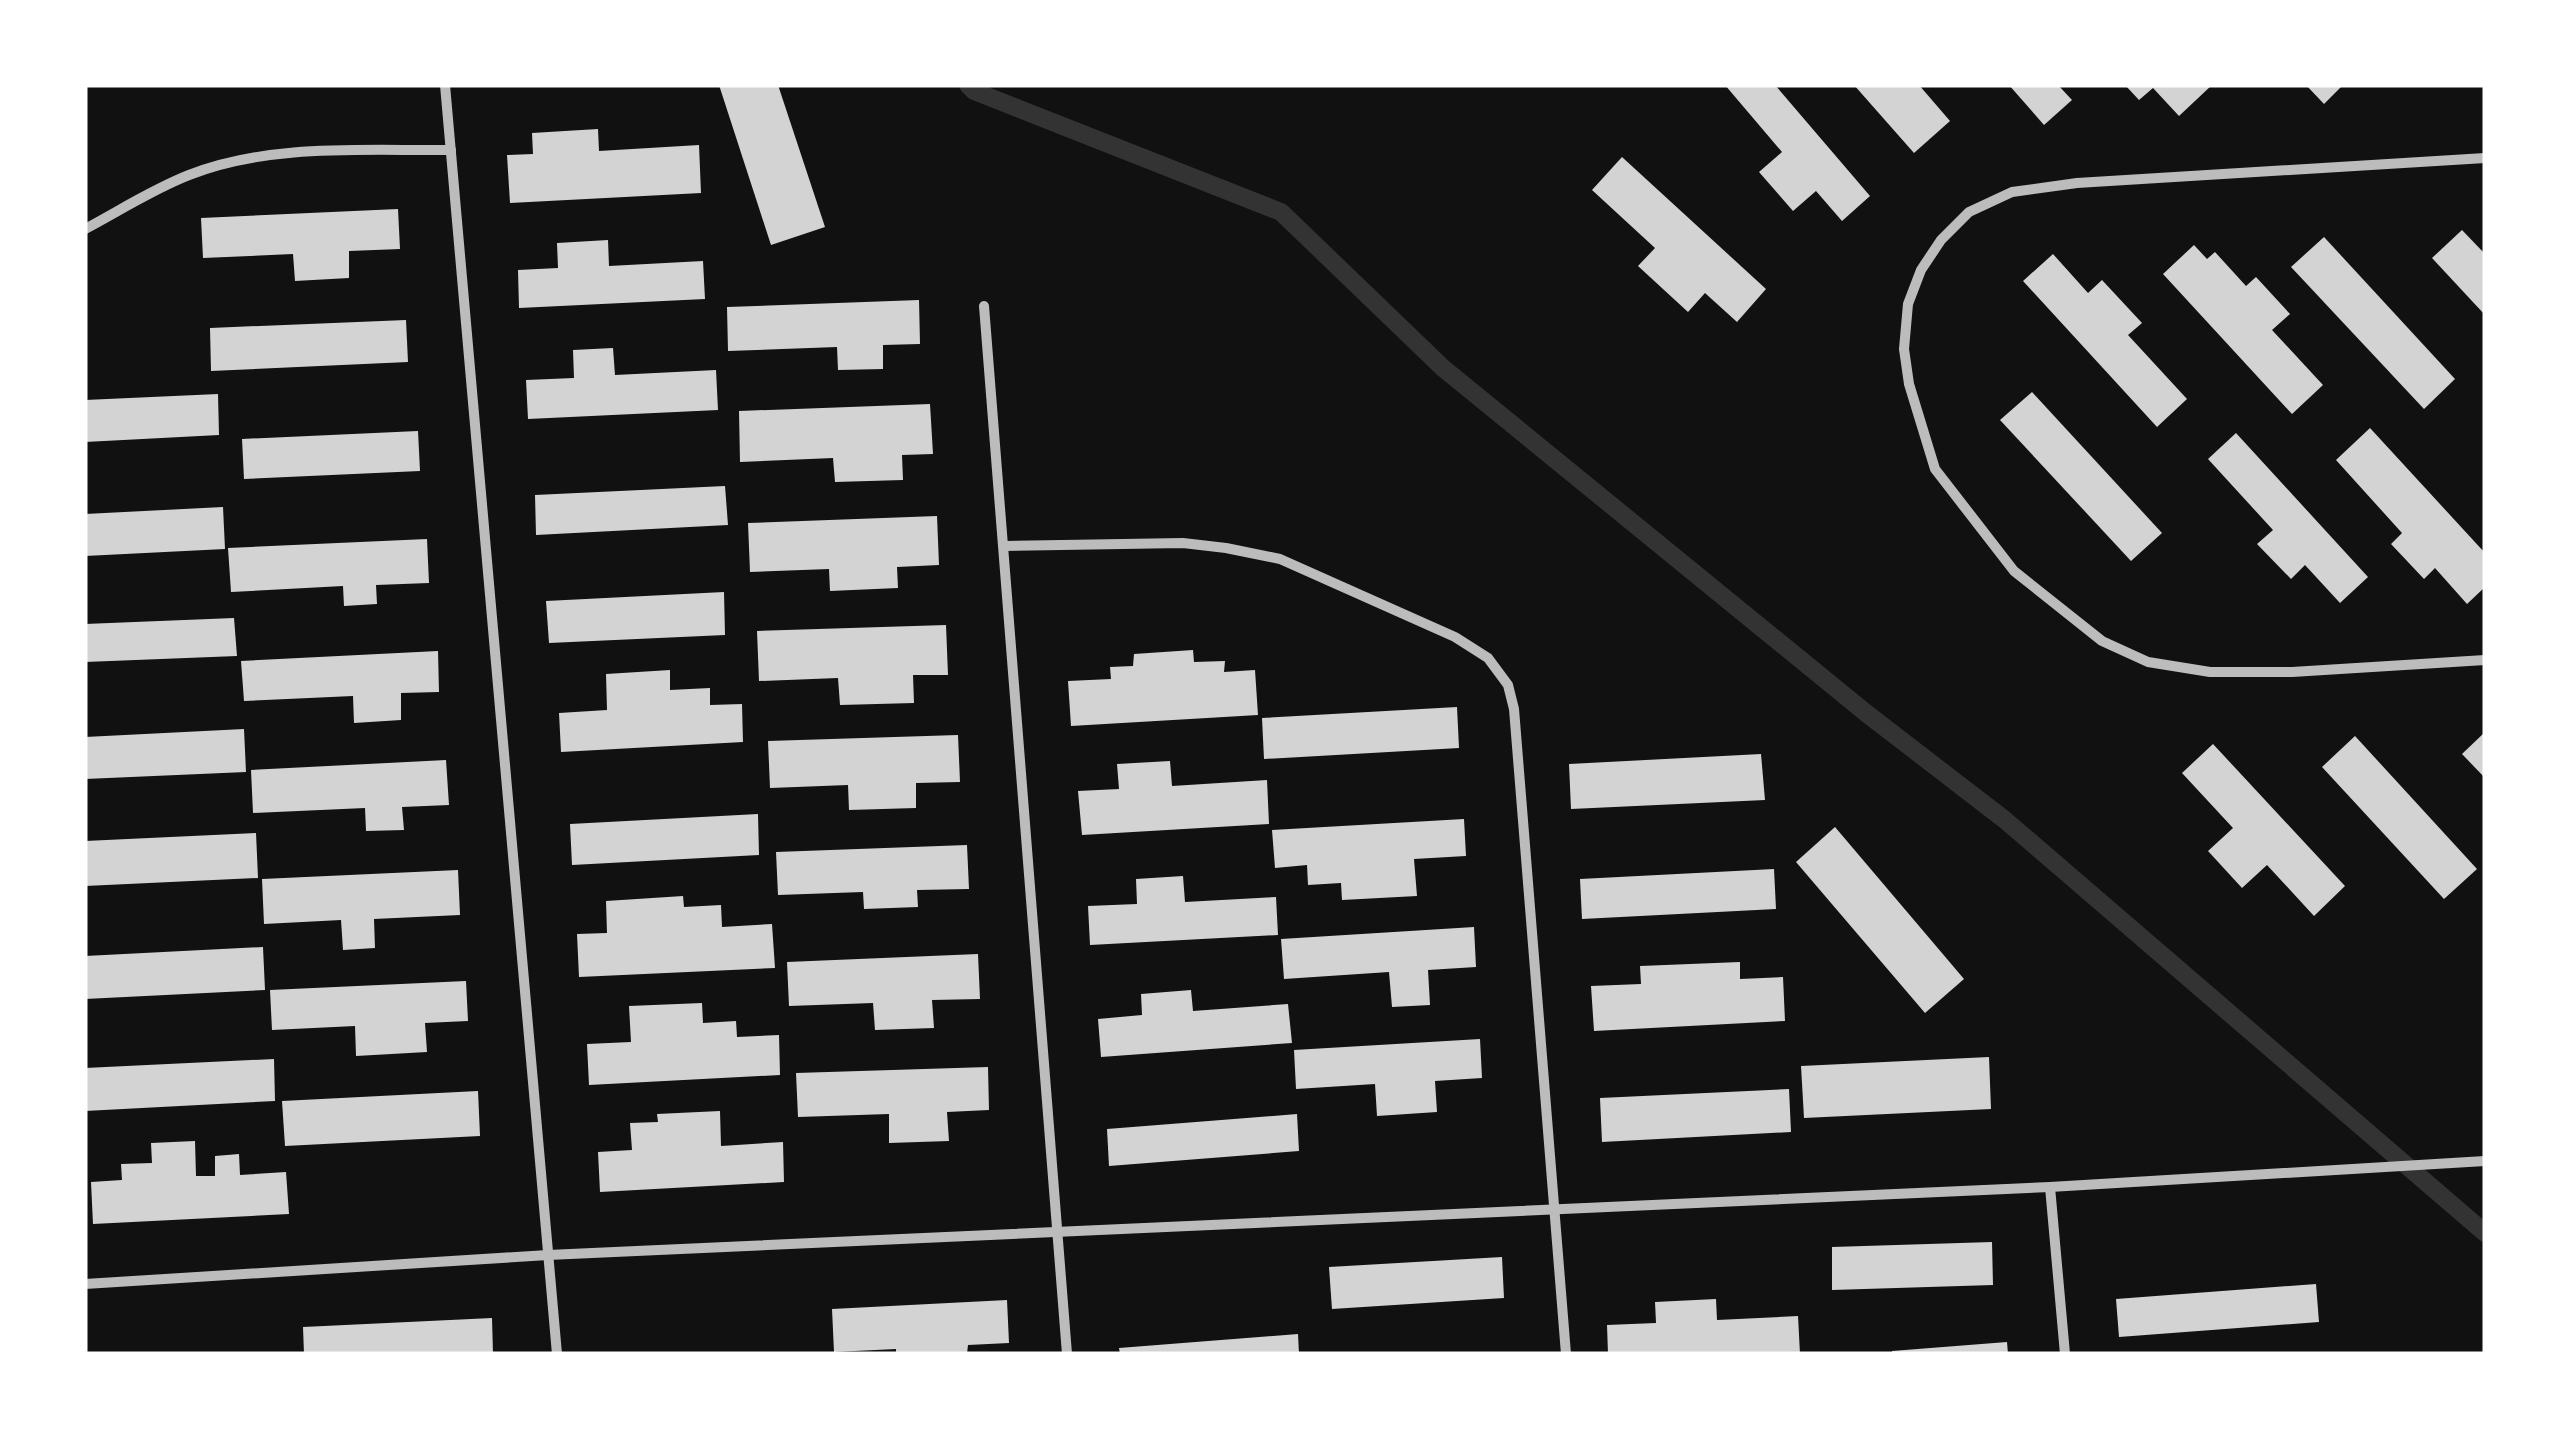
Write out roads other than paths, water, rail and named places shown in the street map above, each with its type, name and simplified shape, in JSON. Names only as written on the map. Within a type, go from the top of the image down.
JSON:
[{"type":"street","points":[[445,85],[558,1354]]},
{"type":"street","points":[[85,229],[188,176],[238,161],[286,153],[451,150]]},
{"type":"street","points":[[2485,158],[2077,183],[2012,192],[1969,212],[1940,240],[1921,270],[1908,304],[1904,350],[1909,384],[1934,469],[2014,572],[2102,641],[2148,662],[2210,672],[2292,672],[2485,660]]},
{"type":"street","points":[[984,306],[1067,1354]]},
{"type":"street","points":[[1005,546],[1183,543],[1280,559],[1455,637],[1488,658],[1508,685],[1514,709],[1566,1354]]},
{"type":"street","points":[[85,1284],[548,1255],[2050,1187],[2485,1161]]},
{"type":"street","points":[[2050,1187],[2065,1354]]},
{"type":"waterway","points":[[968,85],[974,91],[1281,212],[1443,368],[1866,713],[2005,820],[2485,1233]]}]
